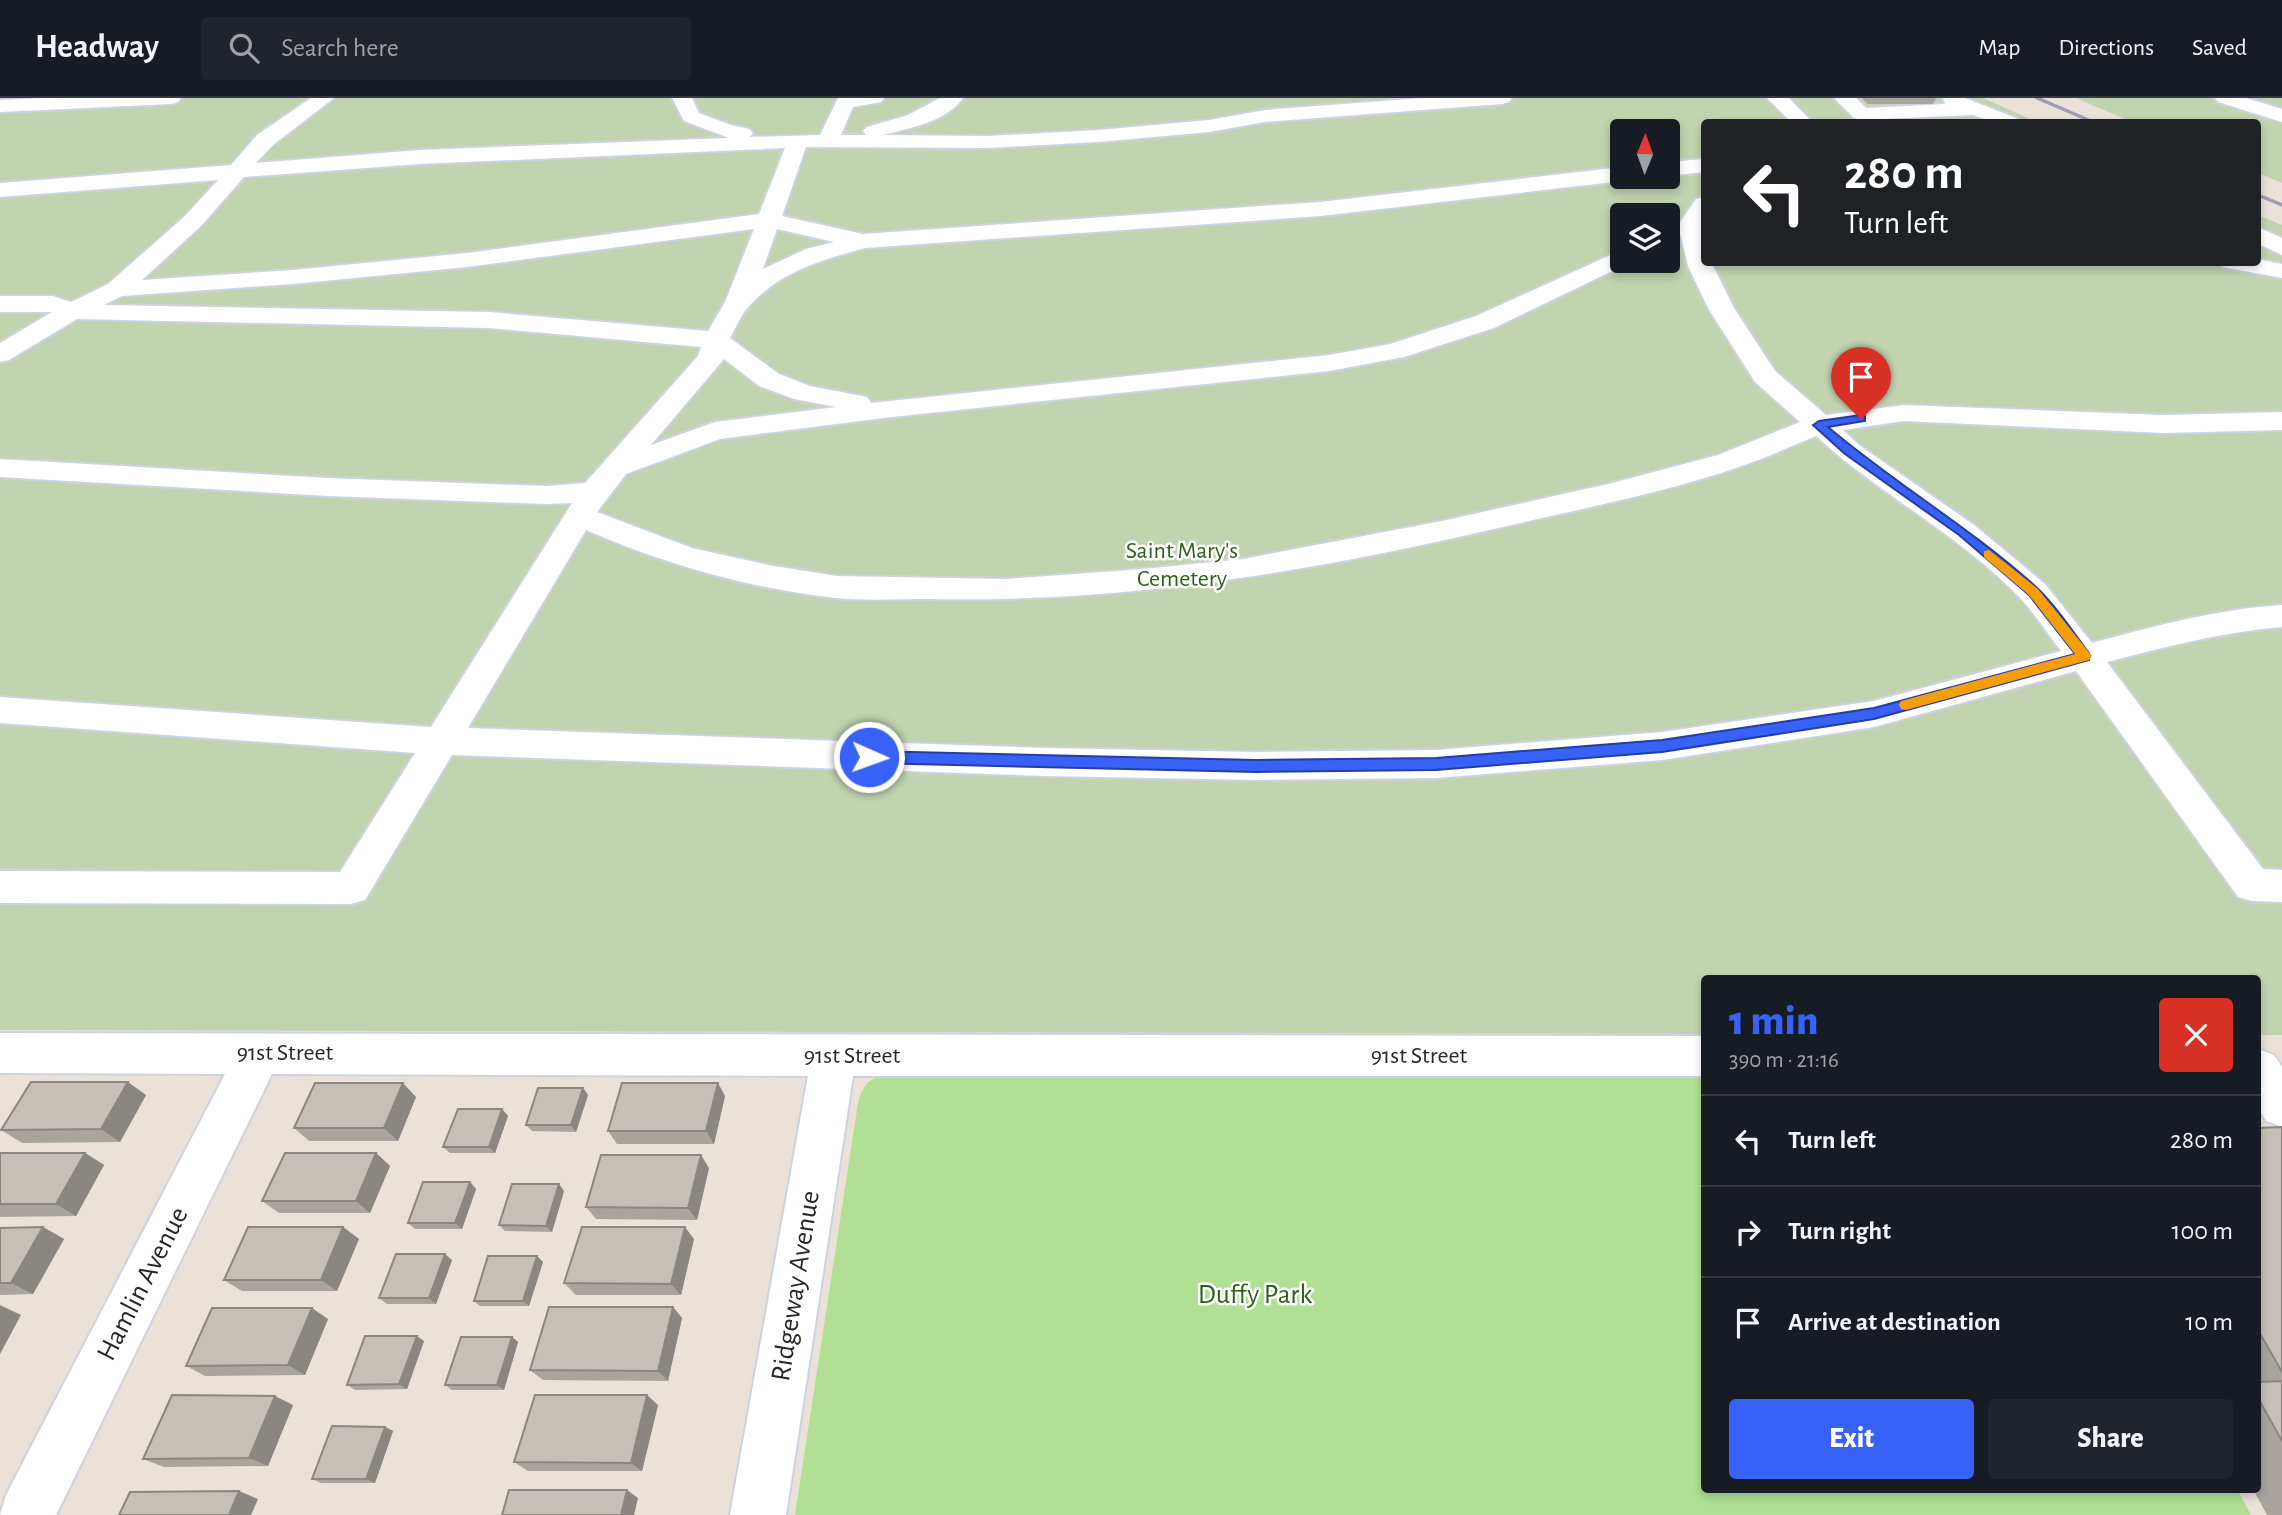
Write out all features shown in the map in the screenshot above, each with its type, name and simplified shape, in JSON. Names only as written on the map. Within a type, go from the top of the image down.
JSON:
[{"type":"street","points":[[0,106],[171,98]]},
{"type":"street","points":[[0,354],[72,311],[117,289],[193,221],[265,140],[324,98]]},
{"type":"street","points":[[681,98],[691,117],[727,131],[799,141],[864,133],[911,121],[943,107],[953,98]]},
{"type":"street","points":[[830,137],[845,102],[874,98]]},
{"type":"street","points":[[0,190],[420,157],[799,141],[988,142],[1098,136],[1209,126],[1265,116],[1502,98]]},
{"type":"street","points":[[1777,98],[1799,119]]},
{"type":"street","points":[[1844,98],[1861,114],[1975,109]]},
{"type":"street","points":[[1949,98],[2001,119]]},
{"type":"street","points":[[2225,98],[2282,116]]},
{"type":"street","points":[[0,887],[351,888],[587,504],[711,358],[716,340],[738,302],[766,220],[799,141]]},
{"type":"street","points":[[1680,168],[1701,166]]},
{"type":"street","points":[[738,302],[776,270],[815,254],[863,241],[1320,209],[1610,175]]},
{"type":"street","points":[[117,289],[293,277],[467,260],[766,220],[863,241]]},
{"type":"street","points":[[1692,222],[1700,266],[1735,330],[1765,376],[1849,451],[1963,532],[2033,592],[2084,656],[2252,886],[2282,886]]},
{"type":"street","points":[[2261,236],[2282,248]]},
{"type":"street","points":[[616,468],[715,431],[891,409],[1329,363],[1395,351],[1485,322],[1610,265]]},
{"type":"street","points":[[2254,266],[2282,271]]},
{"type":"street","points":[[0,304],[53,304],[72,311],[489,320],[716,340],[769,380],[804,393],[891,409]]},
{"type":"street","points":[[0,468],[327,487],[546,495],[587,504],[622,534],[684,556],[768,576],[837,587],[1004,590],[1143,580],[1243,569],[1443,531],[1612,492],[1728,461],[1819,425],[1904,412],[2164,424],[2282,421]]},
{"type":"street","points":[[0,710],[441,741],[1072,762],[1256,766],[1436,764],[1662,746],[1874,714],[2174,634],[2254,618],[2282,616]]},
{"type":"street","name":"91st Street","points":[[0,1053],[1701,1056]]},
{"type":"street","name":"Hamlin Avenue","points":[[26,1515],[259,1053]]},
{"type":"street","points":[[2261,1055],[2282,1055]]},
{"type":"street","name":"Ridgeway Avenue","points":[[758,1515],[834,1056]]},
{"type":"street","points":[[2261,1074],[2282,1107]]},
{"type":"green space","name":"Saint Mary's Cemetery","points":[[0,98],[1983,98],[2029,119],[1701,119],[1701,266],[2261,266],[2261,216],[2282,225],[2282,1035],[2261,1035],[2261,975],[1701,975],[1701,1034],[0,1030]]},
{"type":"green space","points":[[2076,98],[2282,98],[2282,183],[2261,174],[2261,119],[2125,119]]},
{"type":"green space","name":"Duffy Park","points":[[890,1073],[1701,1073],[1701,1493],[2239,1493],[2251,1515],[795,1515],[858,1103],[862,1090],[878,1077]]},
{"type":"building","points":[[31,1082],[128,1082],[101,1129],[1,1130]]},
{"type":"building","points":[[315,1083],[403,1083],[384,1128],[294,1128]]},
{"type":"building","points":[[622,1083],[718,1083],[706,1131],[608,1131]]},
{"type":"building","points":[[538,1088],[583,1088],[571,1125],[526,1125]]},
{"type":"building","points":[[458,1109],[502,1109],[489,1147],[443,1147]]},
{"type":"building","points":[[2282,1127],[2282,1372],[2261,1335],[2261,1128]]},
{"type":"building","points":[[0,1153],[85,1153],[56,1204],[0,1204]]},
{"type":"building","points":[[285,1153],[376,1153],[356,1201],[262,1201]]},
{"type":"building","points":[[601,1155],[701,1155],[688,1208],[586,1207]]},
{"type":"building","points":[[423,1182],[470,1182],[455,1223],[408,1223]]},
{"type":"building","points":[[512,1184],[559,1184],[546,1226],[499,1225]]},
{"type":"building","points":[[43,1227],[11,1283],[0,1283],[0,1228]]},
{"type":"building","points":[[248,1227],[343,1227],[321,1280],[224,1280]]},
{"type":"building","points":[[582,1227],[685,1227],[671,1284],[564,1283]]},
{"type":"building","points":[[396,1254],[445,1254],[429,1298],[379,1298]]},
{"type":"building","points":[[488,1256],[537,1256],[523,1301],[474,1301]]},
{"type":"building","points":[[549,1307],[673,1307],[658,1371],[530,1370]]},
{"type":"building","points":[[212,1308],[312,1308],[288,1365],[186,1366]]},
{"type":"building","points":[[365,1336],[417,1336],[399,1384],[347,1385]]},
{"type":"building","points":[[461,1337],[512,1337],[497,1385],[445,1385]]},
{"type":"building","points":[[2282,1381],[2282,1441],[2261,1403],[2261,1382]]},
{"type":"building","points":[[172,1395],[275,1396],[249,1458],[143,1459]]},
{"type":"building","points":[[535,1395],[647,1395],[631,1463],[514,1462]]},
{"type":"building","points":[[332,1426],[385,1427],[366,1479],[312,1479]]},
{"type":"building","points":[[509,1490],[627,1490],[621,1515],[502,1515]]},
{"type":"building","points":[[239,1491],[229,1515],[119,1515],[130,1492]]},
{"type":"railway","points":[[2037,98],[2086,119]]},
{"type":"railway","points":[[2261,196],[2282,205]]},
{"type":"slow traffic","points":[[1906,705],[2084,656],[2033,592],[1989,554]]},
{"type":"route","points":[[869,757],[1256,766],[1436,764],[1662,746],[1874,714],[2084,656],[2033,592],[1963,532],[1849,451],[1819,425],[1861,419]]}]
